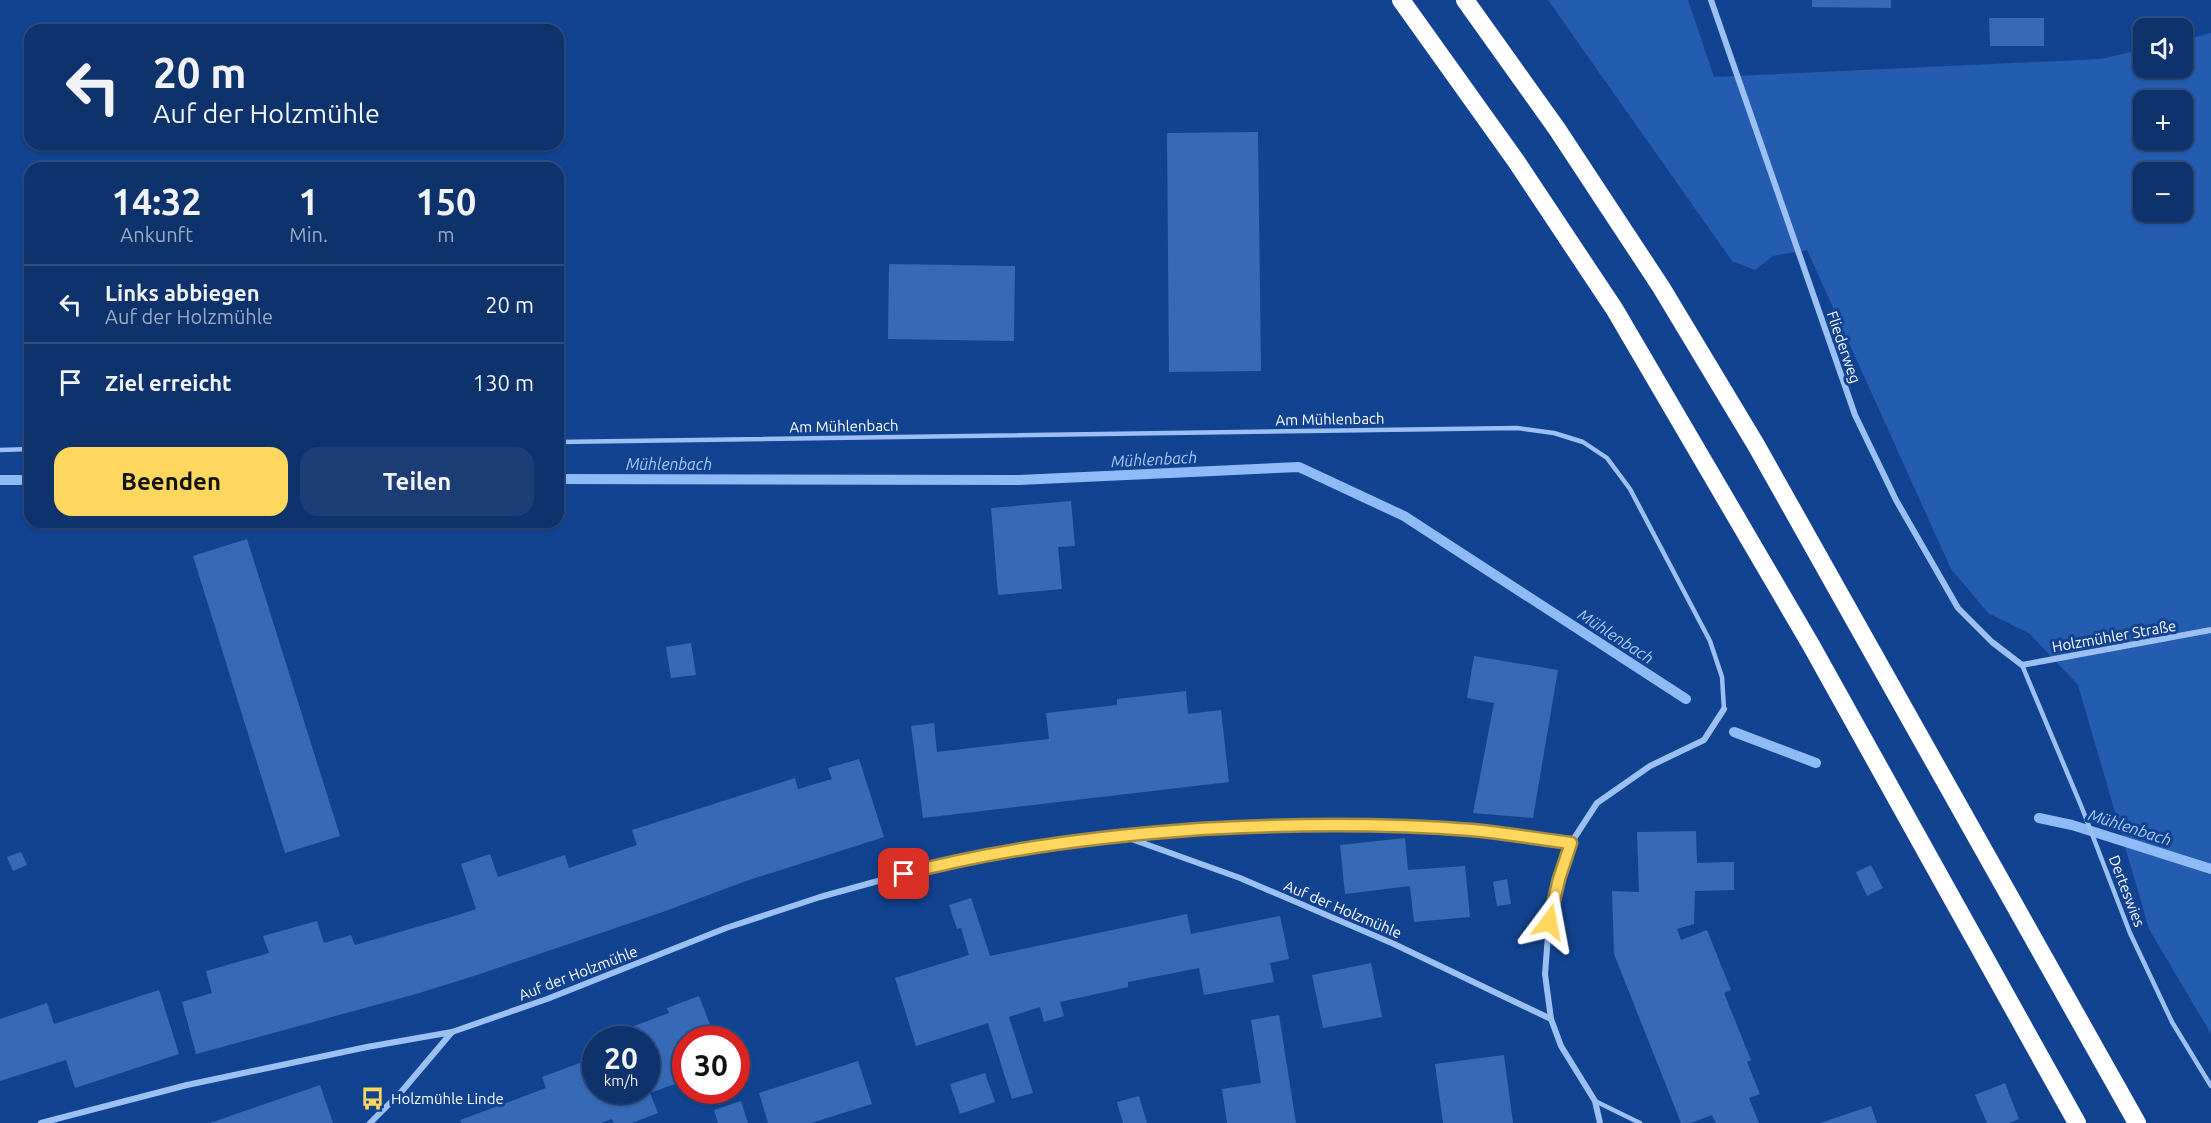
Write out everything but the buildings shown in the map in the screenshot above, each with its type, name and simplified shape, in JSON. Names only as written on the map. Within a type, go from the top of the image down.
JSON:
[{"type":"highway","points":[[1401,0],[1516,161],[1615,310],[1811,645],[2077,1123]]},
{"type":"highway","points":[[1465,0],[1557,129],[1661,287],[1756,445],[2137,1123]]},
{"type":"street","name":"Fliederweg","points":[[1711,0],[1856,415],[1896,500],[1958,608],[1992,642],[2022,664]]},
{"type":"street","name":"Holzmühler Straße","points":[[2022,664],[2211,630]]},
{"type":"street","name":"Am Mühlenbach","points":[[1600,1123],[1595,1101],[1561,1046],[1551,1019],[1545,974],[1549,922],[1559,879],[1571,843],[1597,803],[1650,766],[1704,740],[1724,709]]},
{"type":"street","name":"Auf der Holzmühle","points":[[40,1123],[187,1085],[366,1047],[452,1032],[547,999],[726,928],[820,897],[925,868],[1029,848],[1120,835],[1249,826],[1360,825],[1474,830],[1571,843]]},
{"type":"street","name":"Auf der Holzmühle","points":[[1120,835],[1240,878],[1372,934],[1551,1019]]},
{"type":"street","points":[[370,1123],[402,1091],[452,1032]]},
{"type":"lane","name":"Am Mühlenbach","points":[[564,442],[1517,428],[1554,433],[1583,442],[1607,458],[1630,489],[1710,641],[1722,677],[1724,709]]},
{"type":"lane","points":[[0,450],[24,449]]},
{"type":"lane","name":"Derteswies","points":[[2022,664],[2082,808],[2130,933],[2172,1022],[2211,1086]]},
{"type":"lane","points":[[1595,1101],[1640,1123]]},
{"type":"shaded area","points":[[1548,0],[1688,0],[1714,77],[2101,59],[2133,51],[2133,78],[2193,78],[2193,38],[2211,33],[2211,1034],[2149,929],[2078,685],[2030,634],[1988,613],[1951,569],[1807,250],[1773,256],[1755,270],[1732,261]]},
{"type":"waterway","name":"Mühlenbach","points":[[564,479],[1019,480],[1299,467],[1404,516],[1686,699]]},
{"type":"waterway","name":"Mühlenbach","points":[[0,480],[24,480]]},
{"type":"waterway","name":"Mühlenbach","points":[[1734,732],[1816,763]]},
{"type":"waterway","name":"Mühlenbach","points":[[2039,818],[2072,825],[2211,869]]},
{"type":"place","name":"Holzmühle Linde","points":[[373,1098]]},
{"type":"route","points":[[904,874],[1029,848],[1120,835],[1249,826],[1360,825],[1474,830],[1571,843],[1559,879],[1549,922]]}]
